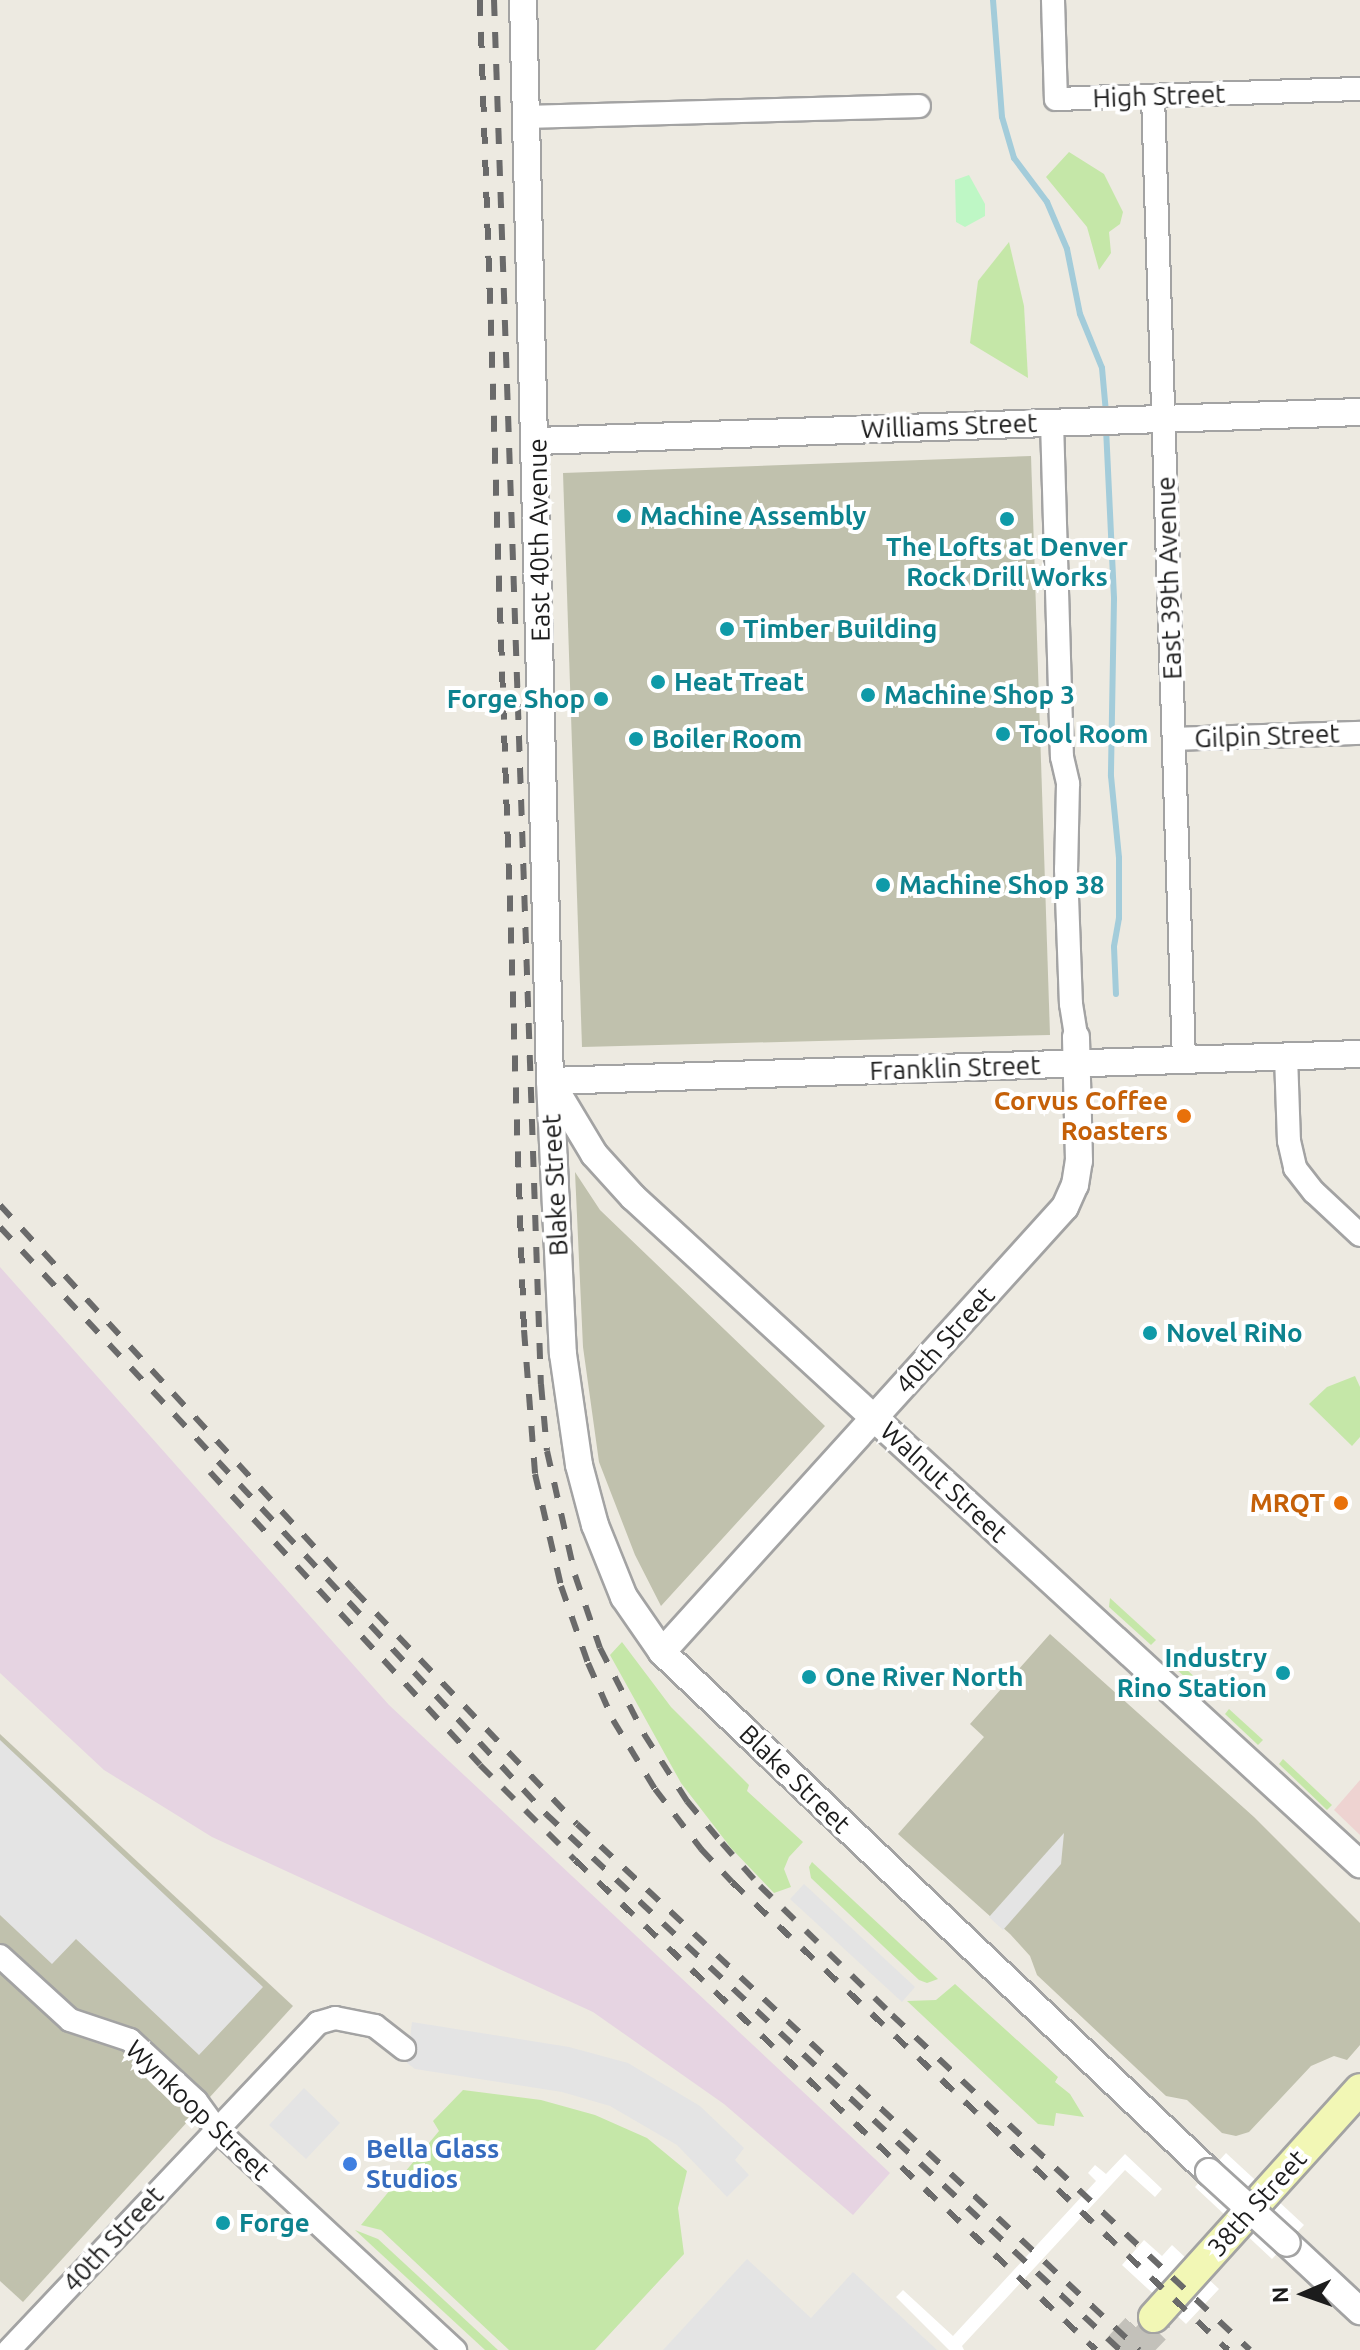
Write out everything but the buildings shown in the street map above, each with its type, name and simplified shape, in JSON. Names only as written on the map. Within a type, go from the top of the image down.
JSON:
[{"type":"main road","name":"38th Street","points":[[1154,2317],[1360,2089]]},
{"type":"street","name":"East 40th Avenue","points":[[523,0],[537,441],[550,1081]]},
{"type":"street","name":"High Street","points":[[1053,0],[1056,99],[1360,89]]},
{"type":"street","name":"East 39th Avenue","points":[[1153,96],[1184,1059]]},
{"type":"street","points":[[527,117],[919,106]]},
{"type":"street","name":"Williams Street","points":[[537,441],[1360,412]]},
{"type":"street","points":[[1063,421],[1062,757],[1068,784],[1068,943],[1077,1064]]},
{"type":"street","name":"Gilpin Street","points":[[1175,739],[1360,733]]},
{"type":"street","name":"Franklin Street","points":[[550,1081],[1360,1054]]},
{"type":"street","points":[[1286,1056],[1289,1141],[1295,1168],[1314,1192],[1360,1235]]},
{"type":"street","name":"40th Street","points":[[662,1652],[1065,1207],[1075,1185],[1079,1161],[1077,1064]]},
{"type":"street","name":"Walnut Street","points":[[550,1081],[594,1154],[633,1197],[1360,1864]]},
{"type":"street","name":"Blake Street","points":[[550,1081],[563,1354],[579,1465],[595,1525],[630,1607],[662,1652],[1209,2172],[1360,2311]]},
{"type":"street","name":"Wynkoop Street","points":[[0,1956],[70,2020],[130,2040],[196,2101],[216,2129],[455,2350]]},
{"type":"street","name":"40th Street","points":[[9,2350],[322,2021],[340,2018],[375,2026],[404,2049]]},
{"type":"shaded area","points":[[1031,456],[1050,1035],[582,1047],[563,473]]},
{"type":"shaded area","points":[[575,1172],[600,1210],[825,1426],[661,1606],[635,1555],[599,1462],[583,1347]]},
{"type":"shaded area","points":[[0,1267],[389,1705],[890,2173],[853,2215],[724,2104],[593,2012],[212,1837],[104,1770],[0,1673]]},
{"type":"shaded area","points":[[1050,1634],[1254,1817],[1360,1923],[1360,2045],[1347,2060],[1334,2056],[1311,2066],[1249,2132],[1236,2136],[1222,2133],[1187,2100],[1166,2096],[1037,1975],[1030,1956],[1010,1934],[898,1834],[984,1737],[970,1724]]},
{"type":"shaded area","points":[[0,1734],[293,2006],[23,2302],[0,2281]]},
{"type":"shaded area","points":[[0,1740],[263,1987],[199,2055],[76,1939],[52,1964],[0,1915]]},
{"type":"shaded area","points":[[1360,1780],[1360,1835],[1334,1810]]},
{"type":"shaded area","points":[[1064,1833],[1061,1864],[1003,1930],[989,1917]]},
{"type":"shaded area","points":[[804,1884],[915,1987],[902,2002],[790,1899]]},
{"type":"shaded area","points":[[412,2022],[569,2047],[628,2063],[700,2106],[744,2148],[735,2160],[749,2175],[727,2197],[677,2145],[610,2106],[562,2092],[415,2069],[407,2063]]},
{"type":"shaded area","points":[[304,2088],[340,2123],[306,2159],[269,2125]]},
{"type":"shaded area","points":[[747,2259],[811,2318],[853,2272],[937,2350],[663,2350]]},
{"type":"green space","points":[[1069,152],[1104,174],[1123,212],[1120,224],[1109,232],[1111,253],[1099,270],[1087,227],[1046,177]]},
{"type":"green space","points":[[969,175],[985,204],[985,216],[965,227],[956,222],[955,180]]},
{"type":"green space","points":[[1009,242],[1024,306],[1028,378],[970,343],[978,281]]},
{"type":"green space","points":[[1355,1376],[1360,1387],[1360,1437],[1352,1446],[1309,1404],[1327,1387]]},
{"type":"green space","points":[[1110,1598],[1156,1640],[1151,1645],[1109,1607]]},
{"type":"green space","points":[[622,1642],[671,1707],[749,1785],[747,1791],[803,1842],[789,1857],[784,1869],[791,1887],[774,1893],[731,1848],[681,1783],[610,1655]]},
{"type":"green space","points":[[1175,1659],[1209,1690],[1204,1695],[1171,1664]]},
{"type":"green space","points":[[1229,1709],[1263,1740],[1258,1745],[1225,1714]]},
{"type":"green space","points":[[1283,1759],[1332,1805],[1327,1810],[1279,1764]]},
{"type":"green space","points":[[812,1862],[938,1979],[927,1983],[919,1980],[811,1878],[809,1867]]},
{"type":"green space","points":[[955,1984],[1058,2077],[1055,2082],[1070,2094],[1084,2117],[1056,2113],[1054,2126],[1038,2124],[907,2001],[936,2000]]},
{"type":"green space","points":[[463,2090],[541,2100],[595,2115],[647,2138],[687,2171],[678,2208],[684,2254],[595,2350],[509,2350],[381,2230],[361,2225],[439,2131],[433,2121]]},
{"type":"green space","points":[[355,2230],[378,2239],[498,2350],[485,2350]]},
{"type":"pier","points":[[1226,2153],[1304,2225],[1272,2259],[1195,2187]]},
{"type":"pier","points":[[1125,2154],[1162,2189],[1155,2197],[1125,2170],[962,2346],[964,2350],[949,2350],[896,2297],[903,2290],[953,2336],[1096,2181],[1088,2173],[1095,2165],[1106,2174]]},
{"type":"pier","points":[[1144,2240],[1162,2256],[1172,2245],[1219,2289],[1186,2324],[1122,2265]]},
{"type":"waterway","points":[[993,0],[1002,117],[1014,158],[1047,202],[1067,249],[1080,314],[1102,368],[1106,413]]},
{"type":"waterway","points":[[1106,428],[1114,599],[1111,776],[1119,858],[1119,918],[1114,947],[1116,994]]},
{"type":"tunnel","points":[[1116,2350],[1145,2319],[1154,2317],[1155,2329],[1135,2350]]},
{"type":"railway","points":[[480,0],[524,1330],[535,1474],[561,1586],[588,1663],[613,1720],[655,1789],[701,1849],[732,1882],[1228,2350]]},
{"type":"railway","points":[[494,0],[541,1384],[547,1451],[575,1575],[600,1648],[644,1734],[687,1801],[722,1843],[760,1886],[892,2015],[1250,2350]]},
{"type":"railway","points":[[0,1205],[354,1590],[577,1824],[1139,2350]]},
{"type":"railway","points":[[0,1227],[546,1814],[1120,2350]]},
{"type":"railway","points":[[210,1472],[480,1765],[575,1860],[1096,2350]]},
{"type":"place","name":"Machine Assembly","points":[[624,516]]},
{"type":"place","name":"The Lofts at Denver Rock Drill Works","points":[[1007,519]]},
{"type":"place","name":"Timber Building","points":[[727,629]]},
{"type":"place","name":"Heat Treat","points":[[658,682]]},
{"type":"place","name":"Machine Shop 3","points":[[868,695]]},
{"type":"place","name":"Forge Shop","points":[[601,699]]},
{"type":"place","name":"Tool Room","points":[[1003,734]]},
{"type":"place","name":"Boiler Room","points":[[636,739]]},
{"type":"place","name":"Machine Shop 38","points":[[883,885]]},
{"type":"place","name":"Corvus Coffee Roasters","points":[[1184,1116]]},
{"type":"place","name":"Novel RiNo","points":[[1150,1333]]},
{"type":"place","name":"MRQT","points":[[1341,1503]]},
{"type":"place","name":"Industry Rino Station","points":[[1283,1673]]},
{"type":"place","name":"One River North","points":[[809,1677]]},
{"type":"place","name":"Bella Glass Studios","points":[[350,2164]]},
{"type":"place","name":"Forge","points":[[223,2223]]}]
